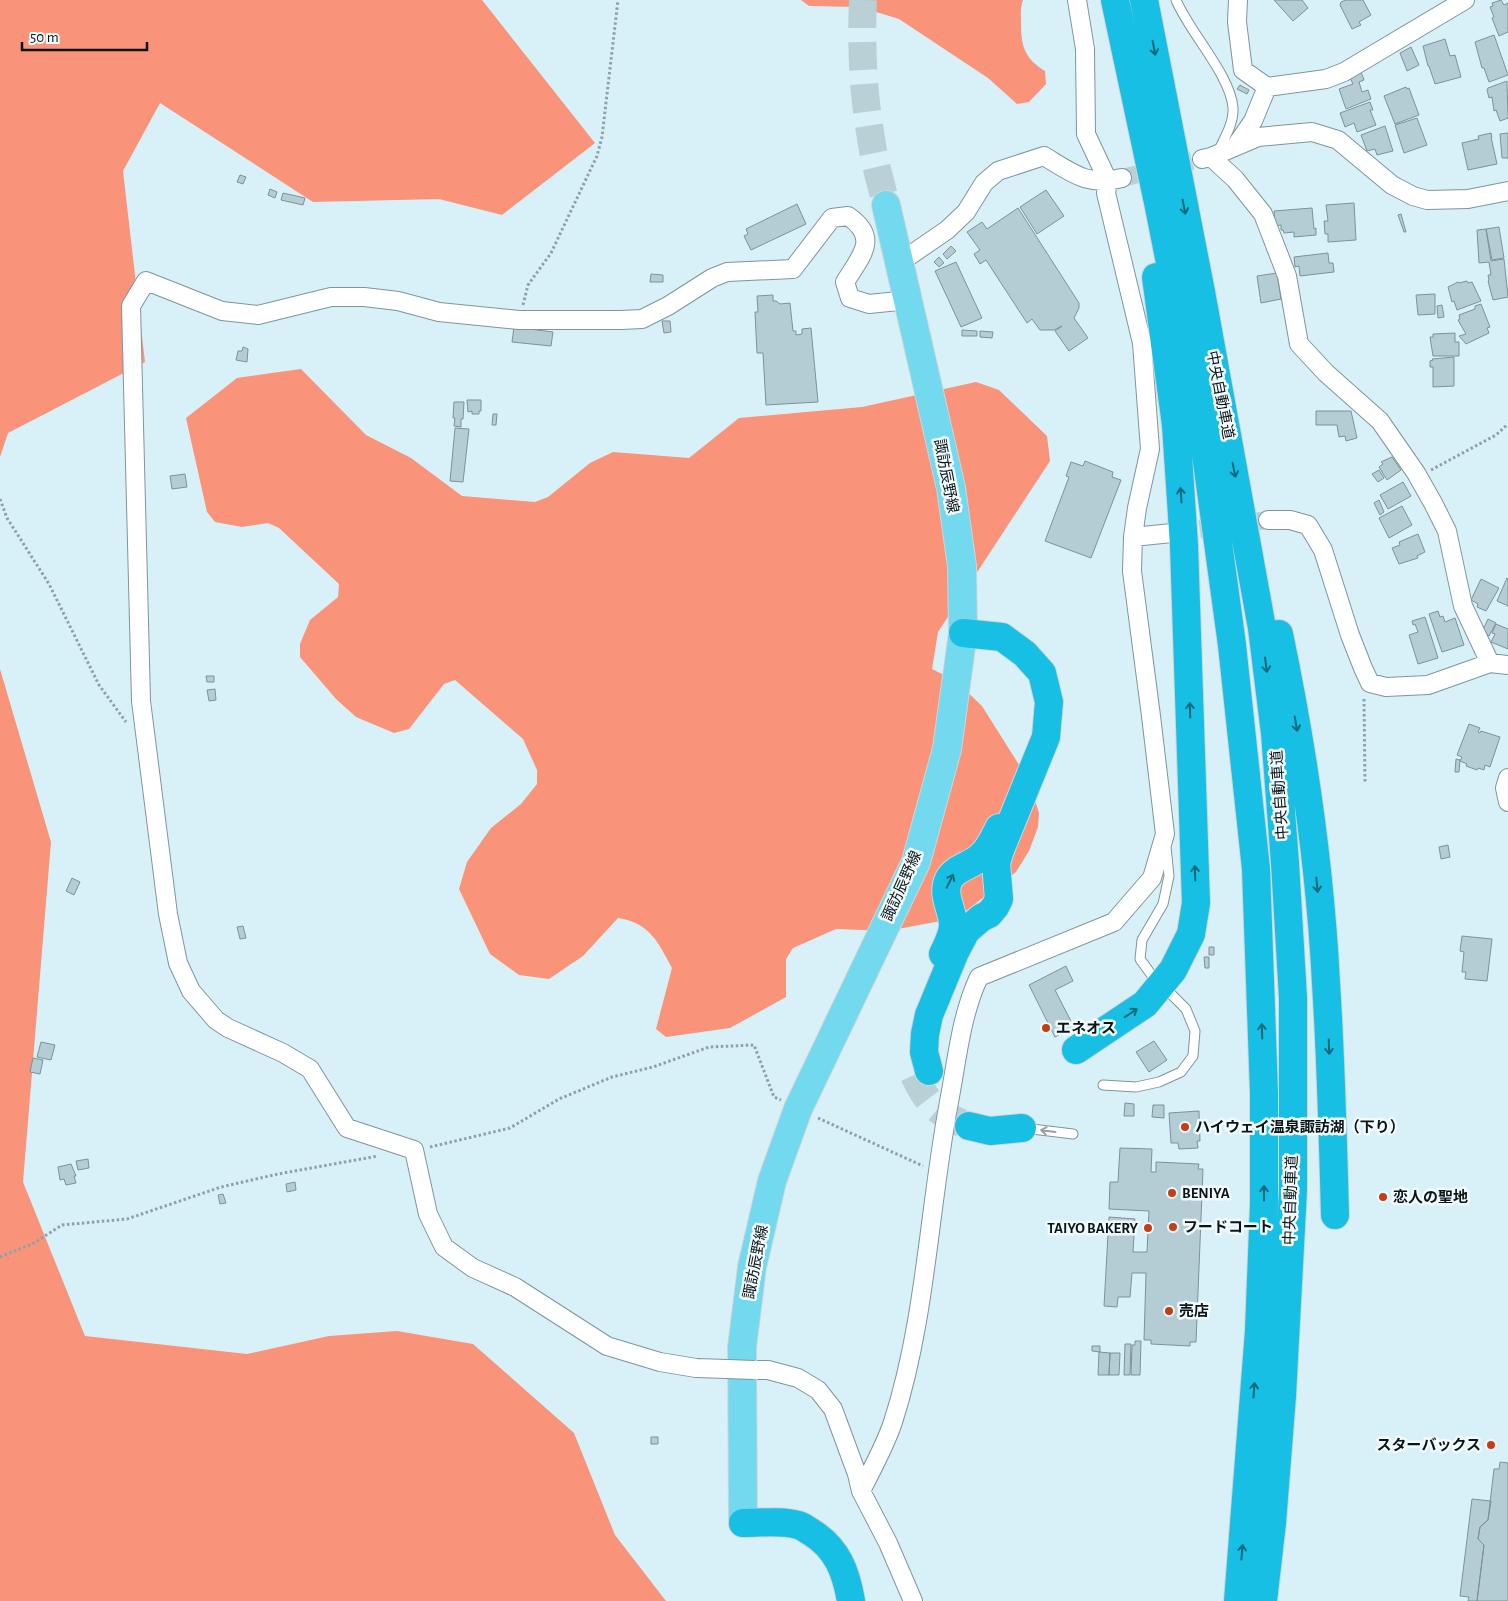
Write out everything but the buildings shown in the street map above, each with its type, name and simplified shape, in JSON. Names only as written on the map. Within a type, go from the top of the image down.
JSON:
[{"type":"highway","points":[[1076,1050],[1145,1004],[1173,970],[1191,934],[1196,903],[1184,545],[1176,426],[1149,228],[1102,0]]},
{"type":"highway","name":"中央自動車道","points":[[1115,0],[1160,207],[1202,425],[1232,645],[1256,869],[1264,1093],[1264,1204],[1259,1331],[1238,1601]]},
{"type":"highway","name":"中央自動車道","points":[[1144,0],[1241,509],[1262,628],[1275,733],[1293,998],[1293,1190],[1282,1396],[1272,1523],[1263,1601]]},
{"type":"highway","points":[[1241,509],[1258,537],[1287,671],[1302,755],[1316,869],[1326,982],[1335,1215]]},
{"type":"highway","points":[[962,633],[1002,637],[1025,654],[1042,673],[1049,702],[1046,737],[996,863],[983,871],[961,868],[949,880],[946,898],[950,906],[953,925],[950,938],[910,1031],[910,1060],[921,1073],[929,1015],[963,937],[966,931],[981,918],[989,914],[999,899],[1000,891],[983,871]]},
{"type":"highway","points":[[971,1119],[1022,1128]]},
{"type":"highway","points":[[743,1523],[780,1522],[800,1525],[817,1536],[832,1550],[843,1569],[851,1601]]},
{"type":"main road","name":"諏訪辰野線","points":[[743,1523],[742,1347],[752,1266],[772,1181],[798,1109],[916,862],[947,749],[962,633],[962,566],[951,488],[886,205]]},
{"type":"street","points":[[1076,0],[1085,49],[1086,134],[1115,179]]},
{"type":"street","points":[[1238,0],[1237,22],[1243,70],[1267,87],[1326,79],[1344,72],[1465,0]]},
{"type":"street","points":[[1235,147],[1253,121],[1267,87]]},
{"type":"street","points":[[1490,663],[1463,606],[1446,531],[1433,503],[1380,421],[1326,373],[1299,344],[1287,276],[1263,214],[1235,179],[1209,157],[1258,137],[1312,132],[1338,140],[1392,185],[1413,196],[1427,200],[1468,199],[1508,191]]},
{"type":"street","points":[[899,263],[947,230],[966,212],[984,183],[998,171],[1044,156],[1078,177],[1115,179]]},
{"type":"street","points":[[861,1491],[892,1424],[913,1348],[937,1172],[965,1018],[972,991],[979,977],[1114,922],[1152,878],[1165,834],[1132,571],[1136,508],[1150,450],[1142,343],[1106,193],[1115,179]]},
{"type":"street","points":[[908,300],[869,304],[850,298],[845,282],[863,253],[866,239],[860,224],[848,216],[832,218],[793,269],[727,272],[712,278],[668,306],[642,319],[519,320],[439,312],[398,301],[364,297],[331,297],[258,315],[222,311],[146,281],[131,306],[141,701],[168,914],[178,963],[191,991],[216,1020],[228,1028],[283,1053],[310,1069],[347,1128],[414,1150],[428,1214],[444,1247],[474,1268],[515,1287],[607,1346],[660,1362],[696,1368],[768,1370],[798,1378],[818,1390],[833,1409],[857,1474],[861,1491],[888,1543],[912,1601]]},
{"type":"street","points":[[1268,520],[1290,520],[1308,525],[1322,550],[1350,634],[1370,683],[1386,687],[1428,685],[1490,663],[1508,665]]},
{"type":"street","points":[[1133,537],[1172,533]]},
{"type":"street","points":[[1508,778],[1505,788],[1508,802]]},
{"type":"lane","points":[[1176,0],[1183,16],[1230,91],[1234,110],[1230,127],[1209,157]]},
{"type":"lane","points":[[1153,977],[1140,959],[1142,940],[1163,904],[1169,876],[1165,834]]},
{"type":"lane","points":[[950,906],[955,913],[963,918],[972,920],[981,918]]},
{"type":"lane","points":[[1103,1085],[1136,1087],[1159,1082],[1180,1072],[1193,1056],[1195,1031],[1186,1009],[1171,994]]},
{"type":"lane","points":[[1022,1128],[1073,1134]]},
{"type":"path","points":[[519,320],[528,285],[551,253],[597,156],[602,137],[618,0]]},
{"type":"path","points":[[1417,477],[1496,435],[1508,424]]},
{"type":"path","points":[[0,500],[7,518],[49,584],[99,684],[126,723]]},
{"type":"path","points":[[1365,783],[1364,697],[1370,683]]},
{"type":"path","points":[[0,1256],[34,1243],[62,1225],[127,1219],[221,1186],[414,1150],[510,1128],[559,1099],[612,1077],[652,1067],[709,1047],[754,1045],[774,1097],[937,1172]]},
{"type":"shaded area","points":[[0,0],[482,0],[595,143],[502,215],[439,199],[313,202],[160,103],[123,171],[145,362],[8,433],[0,457]]},
{"type":"shaded area","points":[[801,0],[1023,0],[1021,6],[1021,32],[1023,45],[1033,62],[1045,71],[1046,84],[1029,102],[1017,104],[988,78],[899,19],[860,7],[809,6]]},
{"type":"shaded area","points":[[301,369],[366,435],[411,458],[462,496],[535,502],[548,497],[590,463],[613,452],[689,458],[739,418],[862,407],[976,382],[999,390],[1047,436],[1050,461],[938,632],[932,669],[956,681],[982,706],[1028,779],[1039,813],[1038,827],[1029,851],[1016,872],[957,918],[887,931],[836,929],[793,948],[786,959],[786,997],[730,1028],[666,1037],[656,1029],[672,968],[652,935],[638,924],[618,918],[583,956],[549,979],[519,975],[490,954],[459,889],[467,862],[491,828],[521,804],[537,784],[537,770],[523,739],[455,680],[444,684],[409,729],[394,733],[356,717],[336,699],[300,657],[300,644],[310,620],[338,597],[339,584],[279,528],[268,523],[242,527],[215,522],[207,512],[186,418],[237,378]]},
{"type":"shaded area","points":[[0,669],[51,842],[23,1182],[85,1336],[247,1354],[329,1336],[397,1331],[473,1344],[574,1433],[615,1535],[666,1601],[0,1601]]},
{"type":"tunnel","points":[[863,0],[864,87],[874,155],[886,205]]},
{"type":"tunnel","points":[[1122,178],[1200,159]]},
{"type":"tunnel","points":[[1173,533],[1268,520]]},
{"type":"tunnel","points":[[914,1075],[924,1094],[935,1107],[949,1117],[969,1126]]},
{"type":"place","name":"エネオス","points":[[1046,1028]]},
{"type":"place","name":"ハイウェイ温泉諏訪湖（下り）","points":[[1185,1127]]},
{"type":"place","name":"BENIYA","points":[[1172,1193]]},
{"type":"place","name":"恋人の聖地","points":[[1383,1197]]},
{"type":"place","name":"フードコート","points":[[1173,1227]]},
{"type":"place","name":"TAIYO BAKERY","points":[[1148,1228]]},
{"type":"place","name":"売店","points":[[1169,1311]]},
{"type":"place","name":"スターバックス","points":[[1491,1445]]}]
